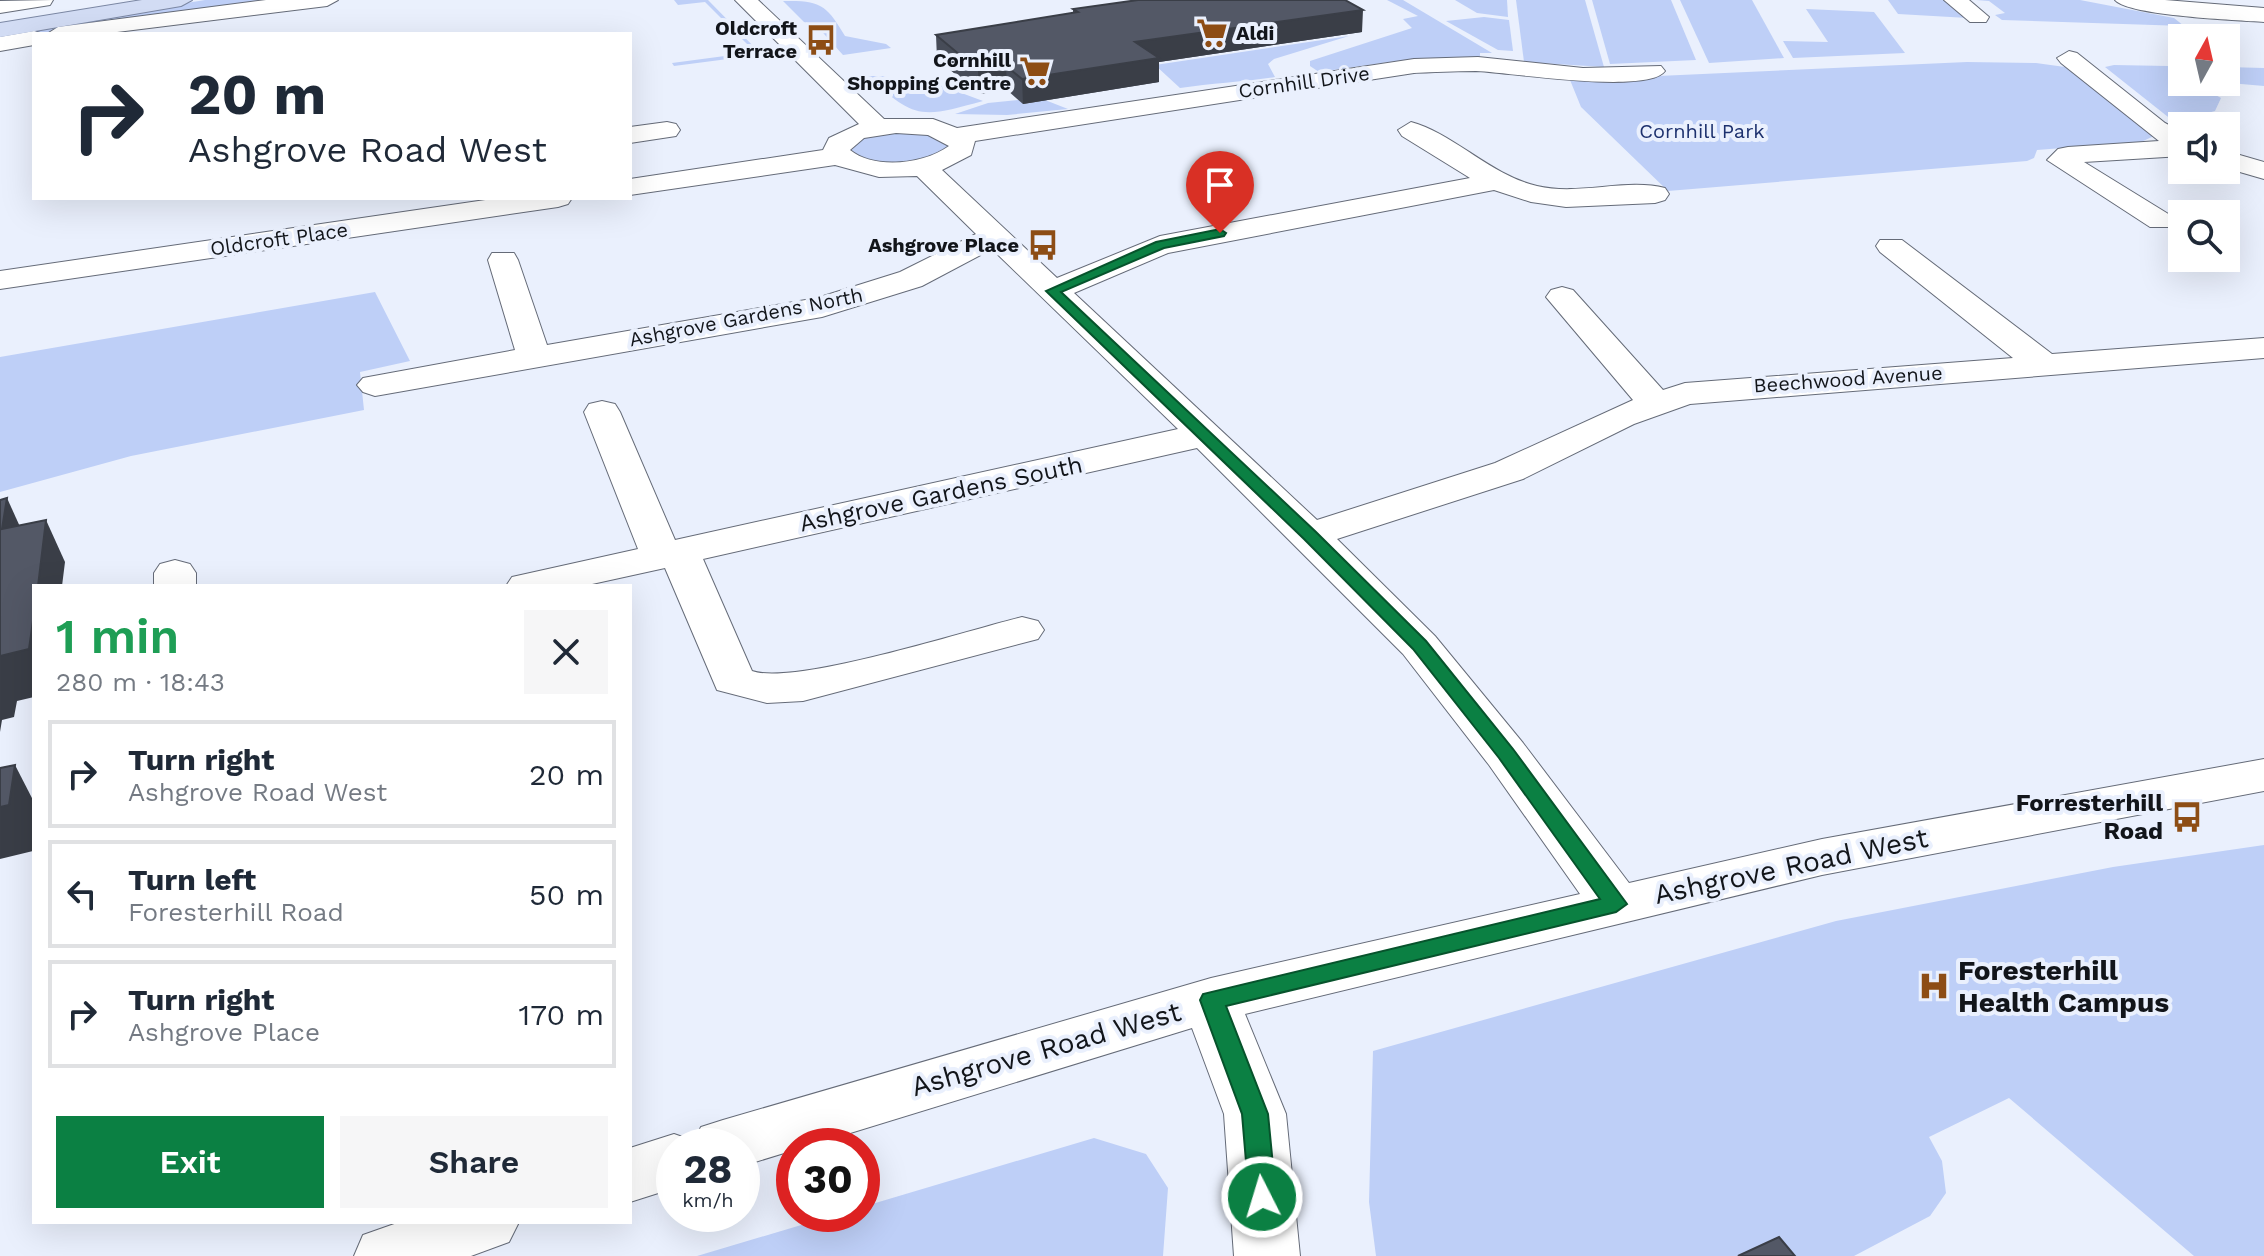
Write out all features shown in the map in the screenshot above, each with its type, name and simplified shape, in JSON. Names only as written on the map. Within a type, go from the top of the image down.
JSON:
[{"type":"main road","points":[[0,19],[120,0]]},
{"type":"main road","points":[[0,30],[174,17]]},
{"type":"street","points":[[0,7],[42,0]]},
{"type":"street","points":[[72,32],[327,0]]},
{"type":"street","points":[[746,0],[877,127]]},
{"type":"street","points":[[1955,0],[1978,17]]},
{"type":"street","points":[[2126,0],[2192,11],[2264,15]]},
{"type":"street","points":[[0,44],[32,38]]},
{"type":"street","points":[[2069,58],[2168,136]]},
{"type":"street","name":"Cornhill Drive","points":[[958,136],[1414,66],[1478,64],[1583,75],[1653,71]]},
{"type":"street","points":[[632,187],[839,156],[872,168],[923,167],[958,153],[963,144],[958,136],[915,125],[877,127],[842,140],[836,148],[839,156]]},
{"type":"street","points":[[632,135],[667,130]]},
{"type":"street","points":[[1411,130],[1498,181],[1535,194],[1569,198],[1655,194]]},
{"type":"street","points":[[2160,221],[2061,160],[2068,155],[2168,146]]},
{"type":"street","points":[[2240,163],[2264,171]]},
{"type":"street","points":[[923,167],[1310,535],[1419,645],[1506,754],[1616,904]]},
{"type":"street","points":[[1053,291],[1160,245],[1498,181]]},
{"type":"street","name":"Oldcroft Place","points":[[0,280],[544,200]]},
{"type":"street","name":"Ashgrove Gardens North","points":[[375,385],[822,307],[911,279],[994,236]]},
{"type":"street","points":[[1891,246],[2043,364]]},
{"type":"street","points":[[503,260],[534,357]]},
{"type":"street","points":[[1562,297],[1654,402]]},
{"type":"street","name":"Beechwood Avenue","points":[[1310,535],[1509,471],[1654,402],[1715,390],[2264,348]]},
{"type":"street","points":[[602,412],[733,680],[752,688],[772,691],[803,687],[1022,630]]},
{"type":"street","name":"Ashgrove Gardens South","points":[[536,584],[1203,435]]},
{"type":"street","name":"Ashgrove Road West","points":[[760,1135],[1211,1000],[1822,857],[2264,775]]},
{"type":"street","points":[[1211,1000],[1255,1114],[1267,1256]]},
{"type":"street","points":[[632,1174],[656,1167]]},
{"type":"street","points":[[387,1256],[480,1224]]},
{"type":"green space","points":[[205,0],[266,0],[260,4],[54,32],[0,33]]},
{"type":"green space","points":[[674,0],[708,0],[759,52],[751,56],[674,66],[672,63],[755,52],[705,2],[678,5]]},
{"type":"green space","points":[[1387,0],[1403,0],[1492,53],[1480,53],[1480,57],[1396,61],[1319,72],[1310,66],[1310,61],[1412,28],[1403,19],[1418,16]]},
{"type":"green space","points":[[1455,0],[1507,0],[1508,17],[1477,13]]},
{"type":"green space","points":[[1516,0],[1585,0],[1604,67],[1524,62]]},
{"type":"green space","points":[[1592,0],[1671,0],[1696,60],[1610,64]]},
{"type":"green space","points":[[1680,0],[1752,0],[1784,58],[1709,63]]},
{"type":"green space","points":[[1888,0],[1945,0],[1968,18],[1898,14]]},
{"type":"green space","points":[[1976,0],[2080,0],[2174,18],[2182,24],[2002,20],[1995,15],[2005,13],[1989,1]]},
{"type":"green space","points":[[783,1],[807,2],[822,7],[845,36],[886,44],[891,48],[843,55],[816,25],[804,22]]},
{"type":"green space","points":[[1806,9],[1874,12],[1905,53],[1793,58],[1783,41],[1828,42]]},
{"type":"green space","points":[[1484,17],[1509,20],[1513,51],[1498,50],[1446,21]]},
{"type":"green space","points":[[1349,36],[1274,59],[1268,64],[1275,77],[1180,88],[1155,65]]},
{"type":"green space","name":"Cornhill Park","points":[[1967,62],[2036,63],[2065,67],[2154,136],[2141,142],[2037,150],[2034,158],[2027,161],[1668,191],[1581,107],[1570,80]]},
{"type":"green space","points":[[2168,66],[2168,96],[2221,98],[2215,111],[2168,112],[2168,117],[2105,67]]},
{"type":"green space","points":[[2240,67],[2264,68],[2264,86],[2240,84]]},
{"type":"green space","points":[[867,76],[885,76],[900,87],[932,82],[983,101],[946,110],[920,111],[897,101]]},
{"type":"green space","points":[[1019,100],[1024,104],[1045,100],[1068,109],[1007,115],[955,114],[988,103]]},
{"type":"green space","points":[[915,130],[946,141],[947,147],[927,159],[900,164],[873,162],[852,151],[853,145],[869,135]]},
{"type":"green space","points":[[375,292],[410,361],[360,372],[364,410],[131,456],[0,492],[0,357]]},
{"type":"green space","name":"Foresterhill Health Campus","points":[[2264,845],[2264,1256],[2194,1256],[2009,1098],[1929,1137],[1942,1161],[1946,1193],[1930,1216],[1854,1256],[1376,1256],[1369,1202],[1373,1051],[1836,921],[2113,867]]},
{"type":"green space","points":[[1094,1138],[1146,1154],[1168,1188],[1163,1256],[697,1256],[778,1232],[880,1232],[880,1202]]},
{"type":"building","points":[[1138,0],[1345,0],[1363,10],[1135,42],[1159,58],[1022,79],[1006,66],[978,70],[936,35]]},
{"type":"building","points":[[7,498],[2,529],[46,520],[38,584],[32,584],[29,649],[0,656],[0,500]]},
{"type":"building","points":[[15,765],[9,805],[0,807],[0,768]]},
{"type":"building","points":[[1779,1237],[1795,1256],[1738,1256]]},
{"type":"place","name":"Aldi","points":[[1212,33]]},
{"type":"place","name":"Oldcroft Terrace","points":[[821,40]]},
{"type":"place","name":"Cornhill Shopping Centre","points":[[1035,71]]},
{"type":"place","name":"Ashgrove Place","points":[[1043,245]]},
{"type":"place","name":"Forresterhill Road","points":[[2187,817]]},
{"type":"place","name":"Foresterhill Health Campus","points":[[1934,986]]},
{"type":"route","points":[[1220,233],[1160,245],[1128,256],[1053,291],[1310,535],[1419,645],[1506,754],[1616,904],[1211,1000],[1255,1114],[1262,1197]]}]
